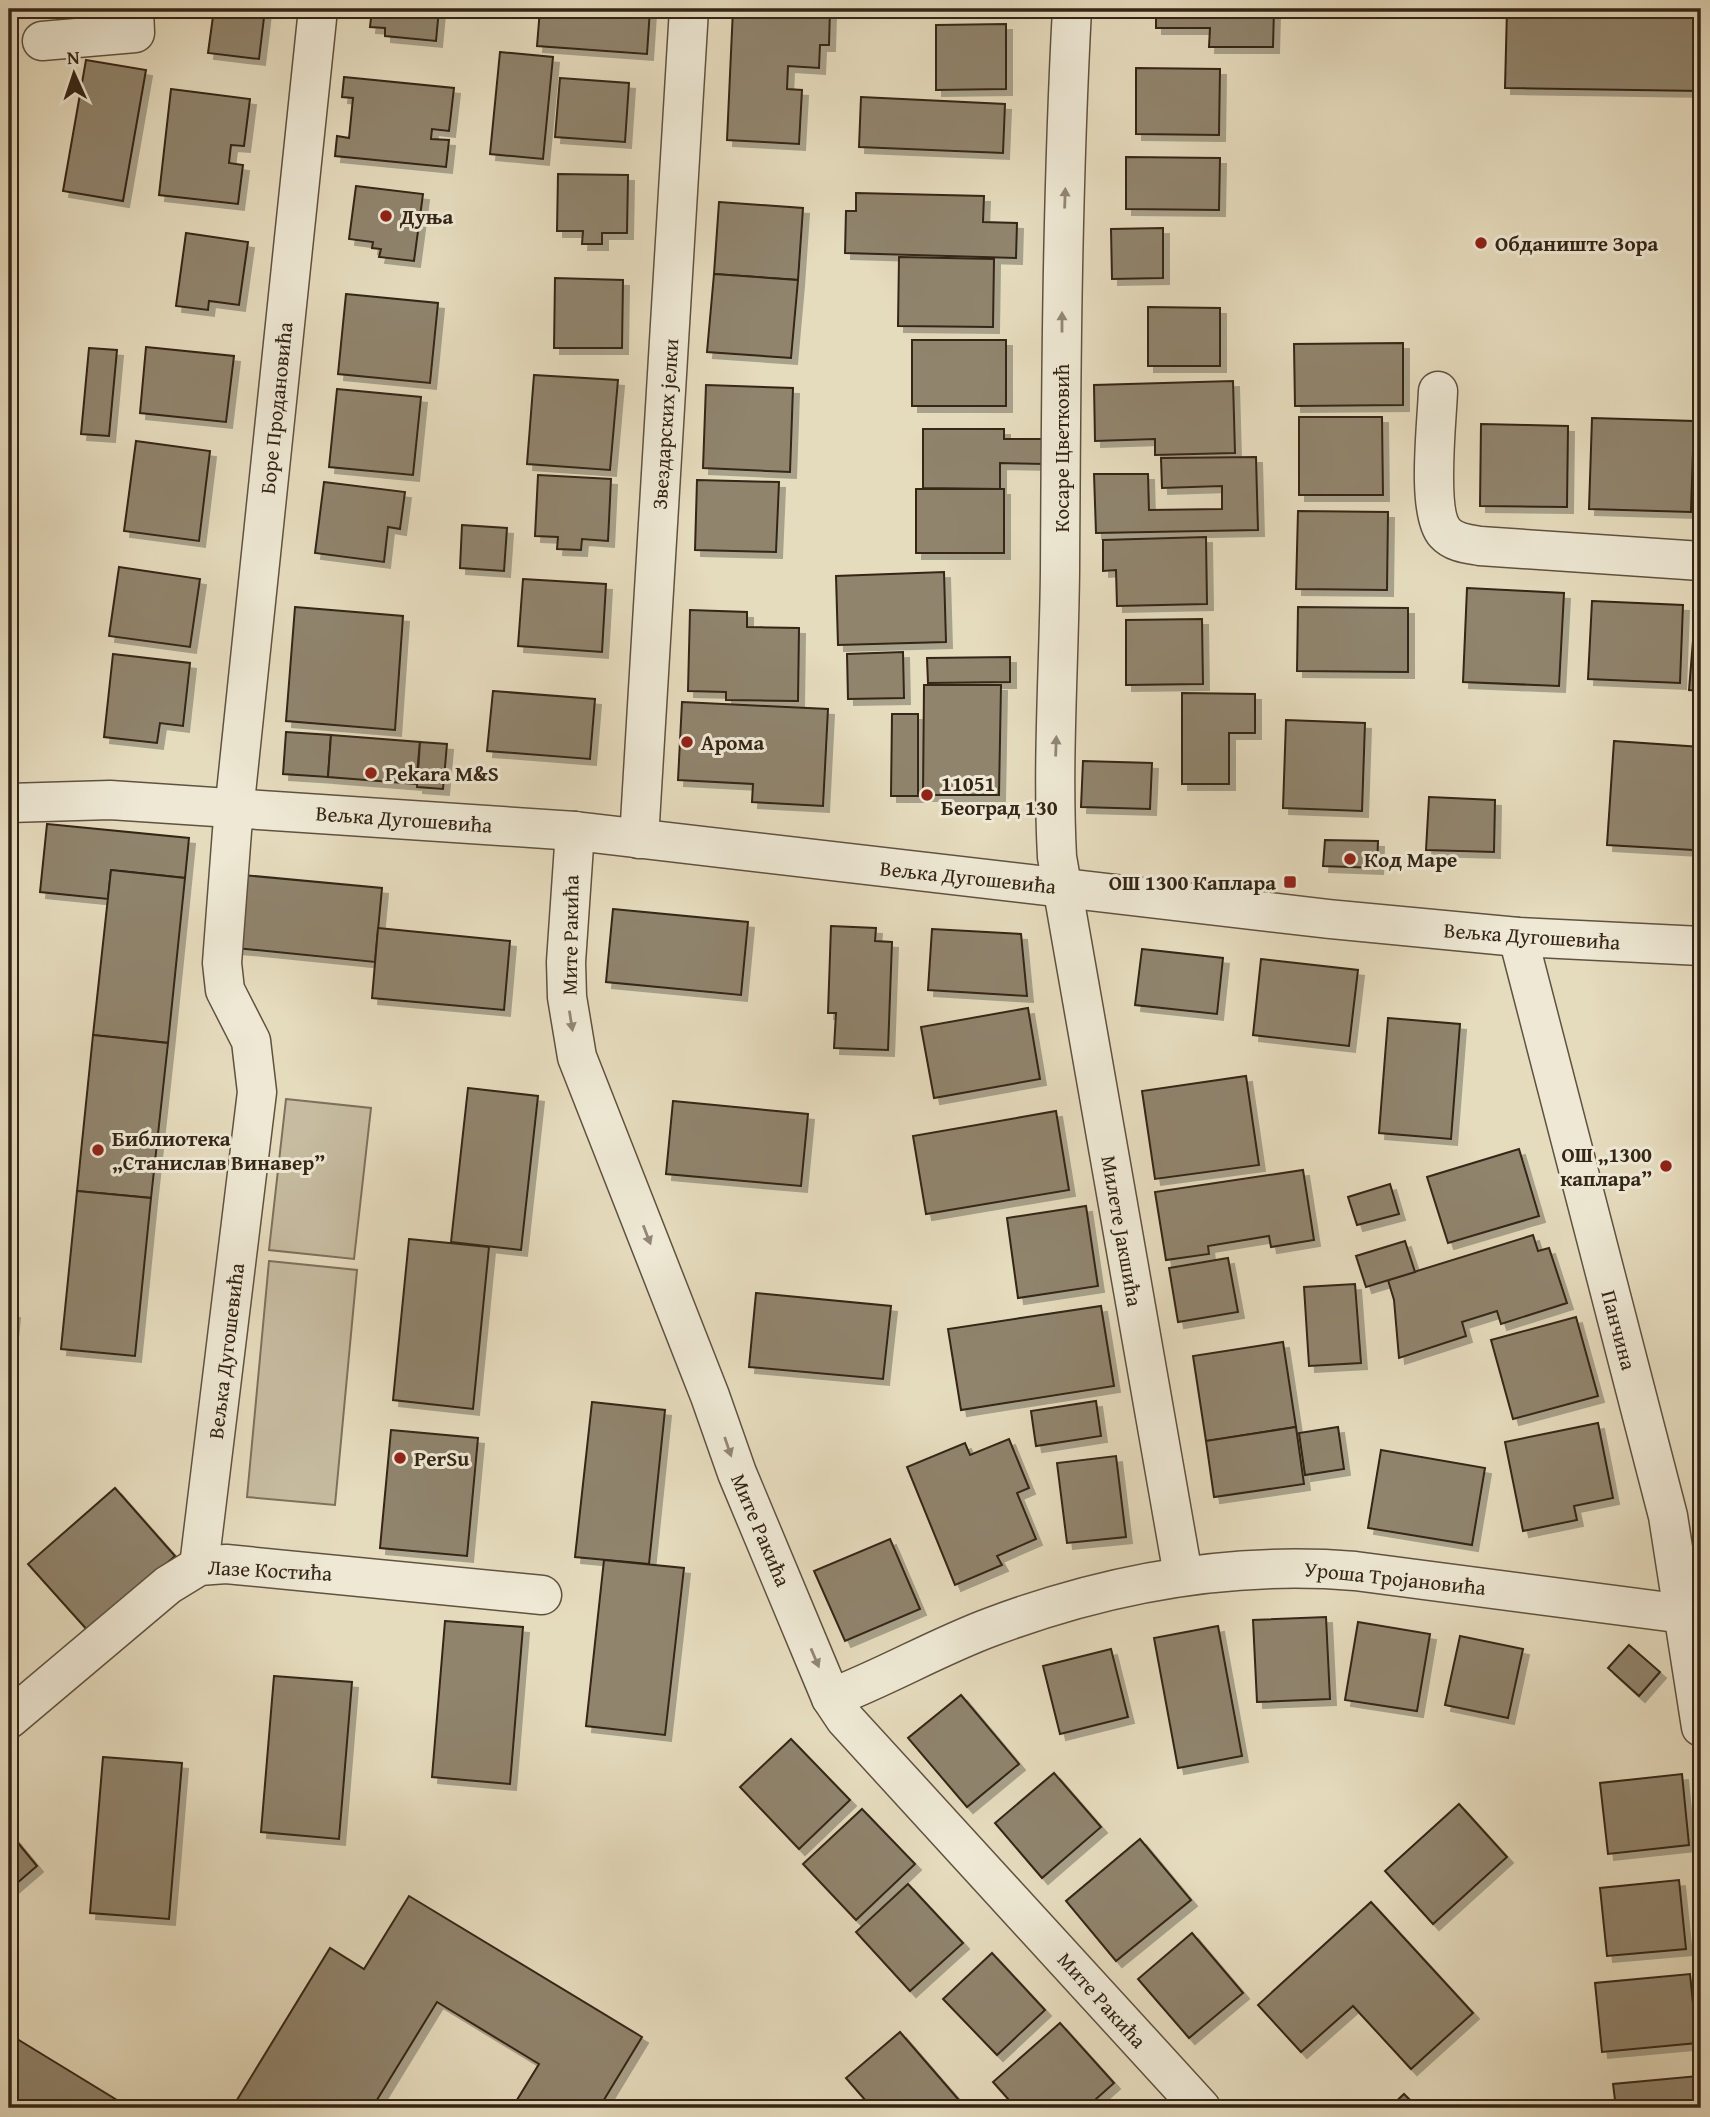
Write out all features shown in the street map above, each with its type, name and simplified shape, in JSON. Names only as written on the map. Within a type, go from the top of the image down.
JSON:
[{"type":"street","points":[[42,41],[135,33],[134,9]]},
{"type":"street","name":"Боре Продановића","points":[[235,808],[318,9]]},
{"type":"street","name":"Звездарских јелки","points":[[639,839],[689,9]]},
{"type":"street","name":"Косаре Цветковић","points":[[1060,887],[1054,808],[1062,266],[1072,9]]},
{"type":"street","points":[[1438,391],[1436,503],[1443,531],[1453,540],[1480,547],[1701,562]]},
{"type":"street","name":"Вељка Дугошевића","points":[[9,803],[110,800],[575,831],[1329,919],[1518,937],[1701,946]]},
{"type":"street","name":"Вељка Дугошевића","points":[[199,1566],[257,1092],[256,1065],[251,1041],[222,979],[235,808]]},
{"type":"street","name":"Мите Ракића","points":[[575,831],[566,962],[567,997],[577,1057],[710,1396],[737,1473],[831,1698],[845,1719],[1201,2108]]},
{"type":"street","name":"Милете Јакшића","points":[[1060,887],[1183,1575]]},
{"type":"street","name":"Панчина","points":[[1518,937],[1668,1516],[1701,1727]]},
{"type":"street","name":"Лазе Костића","points":[[9,1719],[168,1585],[199,1566],[211,1563],[542,1595]]},
{"type":"street","name":"Уроша Тројановића","points":[[831,1698],[870,1684],[989,1627],[1063,1603],[1183,1575],[1300,1567],[1355,1571],[1685,1614]]},
{"type":"shaded area","points":[[286,1099],[371,1108],[354,1259],[269,1250]]},
{"type":"shaded area","points":[[269,1261],[357,1270],[335,1505],[247,1497]]},
{"type":"building","points":[[214,9],[265,9],[259,59],[208,53]]},
{"type":"building","points":[[372,9],[439,9],[436,41],[385,36],[385,28],[370,27]]},
{"type":"building","points":[[540,9],[650,9],[647,54],[537,46]]},
{"type":"building","points":[[733,9],[830,9],[829,45],[820,45],[819,68],[788,66],[787,89],[802,90],[799,144],[727,140]]},
{"type":"building","points":[[1156,9],[1274,9],[1273,47],[1209,47],[1210,28],[1156,28]]},
{"type":"building","points":[[1507,9],[1701,9],[1701,91],[1505,88]]},
{"type":"building","points":[[1006,24],[1006,89],[936,90],[936,25]]},
{"type":"building","points":[[500,52],[553,57],[543,159],[490,154]]},
{"type":"building","points":[[86,60],[146,70],[123,201],[63,191]]},
{"type":"building","points":[[1136,68],[1220,69],[1219,135],[1136,134]]},
{"type":"building","points":[[344,77],[454,88],[449,131],[432,129],[431,139],[449,140],[446,167],[335,156],[337,136],[349,138],[353,98],[342,97]]},
{"type":"building","points":[[560,78],[629,83],[625,142],[555,137]]},
{"type":"building","points":[[171,89],[250,99],[244,146],[231,145],[229,163],[243,165],[238,204],[159,195]]},
{"type":"building","points":[[861,97],[1005,104],[1003,153],[859,147]]},
{"type":"building","points":[[1126,157],[1220,158],[1219,210],[1126,209]]},
{"type":"building","points":[[558,174],[628,175],[627,233],[602,233],[602,244],[582,244],[583,231],[557,231]]},
{"type":"building","name":"Дуња","points":[[356,186],[423,194],[414,261],[379,257],[381,249],[372,248],[373,242],[349,239]]},
{"type":"building","points":[[856,193],[984,196],[983,222],[1017,223],[1016,258],[845,253],[846,211],[856,211]]},
{"type":"building","points":[[719,202],[803,208],[798,280],[714,274]]},
{"type":"building","points":[[1163,228],[1163,278],[1112,279],[1111,229]]},
{"type":"building","points":[[186,233],[248,242],[239,305],[209,301],[208,310],[176,306]]},
{"type":"building","points":[[899,257],[994,259],[993,327],[898,326]]},
{"type":"building","points":[[714,274],[798,280],[791,358],[707,352]]},
{"type":"building","points":[[555,278],[623,280],[622,348],[554,348]]},
{"type":"building","points":[[346,294],[438,303],[430,383],[338,374]]},
{"type":"building","points":[[1148,307],[1220,308],[1220,366],[1148,366]]},
{"type":"building","points":[[912,340],[1006,340],[1006,406],[912,406]]},
{"type":"building","points":[[1403,343],[1403,405],[1295,406],[1294,344]]},
{"type":"building","points":[[146,347],[234,356],[226,422],[140,413]]},
{"type":"building","points":[[89,348],[117,350],[109,436],[81,434]]},
{"type":"building","points":[[534,375],[618,380],[610,470],[527,464]]},
{"type":"building","points":[[1233,381],[1235,453],[1155,455],[1155,439],[1095,441],[1094,385]]},
{"type":"building","points":[[706,385],[793,388],[790,472],[703,468]]},
{"type":"building","points":[[337,389],[421,397],[413,475],[329,467]]},
{"type":"building","points":[[1299,417],[1382,417],[1383,495],[1299,495]]},
{"type":"building","points":[[1592,418],[1694,421],[1691,512],[1589,509]]},
{"type":"building","points":[[1481,424],[1568,426],[1567,507],[1480,506]]},
{"type":"building","points":[[923,429],[1004,429],[1004,439],[1044,439],[1044,464],[1000,463],[1000,489],[923,488]]},
{"type":"building","points":[[136,441],[210,451],[199,541],[124,531]]},
{"type":"building","points":[[1256,457],[1258,530],[1096,533],[1094,474],[1148,474],[1149,510],[1222,509],[1222,486],[1162,488],[1161,458]]},
{"type":"building","points":[[538,475],[611,479],[608,541],[582,539],[581,550],[557,549],[558,537],[535,536]]},
{"type":"building","points":[[697,480],[779,482],[776,552],[695,550]]},
{"type":"building","points":[[324,482],[405,492],[400,529],[388,527],[384,562],[315,553]]},
{"type":"building","points":[[916,489],[1004,489],[1004,553],[916,553]]},
{"type":"building","points":[[1298,511],[1388,512],[1387,590],[1296,589]]},
{"type":"building","points":[[462,525],[507,528],[504,571],[460,568]]},
{"type":"building","points":[[1206,537],[1207,604],[1117,606],[1116,570],[1103,571],[1103,540]]},
{"type":"building","points":[[119,567],[200,579],[190,647],[109,636]]},
{"type":"building","points":[[944,572],[946,642],[838,645],[836,576]]},
{"type":"building","points":[[523,579],[606,584],[602,652],[518,646]]},
{"type":"building","points":[[1467,588],[1564,593],[1559,686],[1463,682]]},
{"type":"building","points":[[1592,601],[1683,605],[1680,683],[1588,679]]},
{"type":"building","points":[[295,607],[403,616],[395,730],[286,721]]},
{"type":"building","points":[[1298,607],[1408,608],[1408,672],[1297,671]]},
{"type":"building","points":[[690,610],[747,612],[747,627],[799,628],[798,701],[726,700],[726,692],[688,691]]},
{"type":"building","points":[[1695,616],[1701,616],[1701,691],[1689,690]]},
{"type":"building","points":[[1202,619],[1203,684],[1126,685],[1126,620]]},
{"type":"building","points":[[903,652],[904,698],[848,699],[847,654]]},
{"type":"building","points":[[113,654],[190,663],[183,726],[160,723],[157,743],[104,737]]},
{"type":"building","points":[[1010,657],[1010,682],[928,683],[927,658]]},
{"type":"building","points":[[924,685],[1001,685],[999,795],[923,795]]},
{"type":"building","points":[[493,691],[595,699],[590,759],[487,751]]},
{"type":"building","points":[[1182,693],[1255,694],[1255,733],[1229,733],[1229,784],[1182,784]]},
{"type":"building","points":[[682,702],[828,709],[823,806],[752,802],[753,784],[678,780]]},
{"type":"building","points":[[892,714],[918,714],[918,796],[891,796]]},
{"type":"building","points":[[1286,720],[1365,723],[1362,811],[1283,808]]},
{"type":"building","points":[[286,732],[331,735],[328,777],[283,774]]},
{"type":"building","points":[[331,735],[420,742],[416,784],[328,777]]},
{"type":"building","points":[[1614,741],[1701,747],[1693,850],[1607,845]]},
{"type":"building","points":[[420,742],[447,744],[443,789],[417,787]]},
{"type":"building","points":[[1083,761],[1152,763],[1150,809],[1081,807]]},
{"type":"building","points":[[1429,797],[1495,800],[1494,852],[1426,850]]},
{"type":"building","points":[[47,824],[189,838],[185,878],[111,870],[108,899],[40,892]]},
{"type":"building","points":[[1325,840],[1378,841],[1377,868],[1323,866]]},
{"type":"building","points":[[111,870],[185,878],[168,1043],[93,1035]]},
{"type":"building","points":[[243,875],[382,888],[375,962],[236,948]]},
{"type":"building","points":[[613,909],[748,922],[741,995],[606,982]]},
{"type":"building","points":[[831,926],[876,928],[875,941],[892,942],[888,1050],[834,1048],[836,1013],[828,1013]]},
{"type":"building","points":[[378,928],[510,941],[504,1010],[372,998]]},
{"type":"building","points":[[932,929],[1021,934],[1027,996],[928,990]]},
{"type":"building","points":[[1142,949],[1223,958],[1217,1014],[1135,1005]]},
{"type":"building","points":[[1261,959],[1358,970],[1349,1046],[1253,1035]]},
{"type":"building","points":[[1028,1008],[1040,1079],[934,1098],[921,1027]]},
{"type":"building","points":[[1388,1018],[1460,1024],[1451,1139],[1379,1133]]},
{"type":"building","points":[[93,1035],[168,1043],[151,1198],[77,1191]]},
{"type":"building","points":[[1246,1076],[1259,1165],[1155,1179],[1142,1091]]},
{"type":"building","points":[[468,1088],[538,1096],[521,1250],[451,1242]]},
{"type":"building","points":[[673,1101],[808,1114],[801,1186],[666,1174]]},
{"type":"building","points":[[1056,1111],[1069,1190],[926,1214],[913,1136]]},
{"type":"building","points":[[1519,1149],[1539,1216],[1448,1243],[1427,1177]]},
{"type":"building","points":[[1303,1170],[1314,1240],[1271,1247],[1269,1236],[1208,1246],[1209,1254],[1166,1260],[1155,1192]]},
{"type":"building","points":[[1390,1184],[1399,1214],[1357,1225],[1348,1197]]},
{"type":"building","points":[[77,1191],[151,1198],[135,1356],[61,1349]]},
{"type":"building","points":[[1086,1206],[1098,1286],[1018,1298],[1007,1218]]},
{"type":"building","points":[[1533,1235],[1538,1251],[1549,1248],[1567,1303],[1501,1324],[1497,1311],[1462,1322],[1466,1336],[1399,1358],[1394,1300],[1388,1280]]},
{"type":"building","points":[[409,1239],[489,1247],[473,1409],[393,1400]]},
{"type":"building","points":[[1405,1241],[1415,1272],[1366,1287],[1356,1256]]},
{"type":"building","points":[[1228,1258],[1238,1312],[1178,1322],[1169,1268]]},
{"type":"building","points":[[1355,1284],[1361,1363],[1309,1366],[1304,1287]]},
{"type":"building","points":[[756,1293],[891,1306],[883,1379],[749,1367]]},
{"type":"building","points":[[1101,1306],[1114,1386],[961,1410],[948,1329]]},
{"type":"building","points":[[9,1311],[14,1312],[9,1363]]},
{"type":"building","points":[[1576,1317],[1598,1396],[1513,1419],[1491,1340]]},
{"type":"building","points":[[1283,1342],[1296,1427],[1206,1441],[1193,1356]]},
{"type":"building","points":[[1096,1401],[1101,1436],[1036,1446],[1031,1411]]},
{"type":"building","points":[[592,1402],[665,1410],[649,1564],[575,1557]]},
{"type":"building","points":[[1598,1423],[1613,1498],[1574,1506],[1577,1520],[1523,1531],[1505,1442]]},
{"type":"building","points":[[1296,1427],[1304,1484],[1214,1497],[1206,1441]]},
{"type":"building","points":[[1338,1427],[1344,1469],[1305,1475],[1299,1433]]},
{"type":"building","points":[[391,1430],[478,1438],[467,1556],[380,1548]]},
{"type":"building","points":[[1009,1439],[1029,1488],[1017,1493],[1036,1539],[997,1556],[1002,1565],[955,1585],[907,1467],[965,1443],[970,1455]]},
{"type":"building","points":[[1381,1450],[1485,1468],[1472,1545],[1368,1528]]},
{"type":"building","points":[[1116,1456],[1126,1537],[1067,1543],[1057,1463]]},
{"type":"building","points":[[115,1488],[175,1556],[89,1632],[28,1564]]},
{"type":"building","points":[[890,1539],[920,1609],[845,1641],[814,1571]]},
{"type":"building","points":[[604,1560],[684,1568],[665,1735],[586,1726]]},
{"type":"building","points":[[1326,1617],[1330,1699],[1257,1702],[1253,1620]]},
{"type":"building","points":[[445,1621],[523,1627],[510,1784],[432,1777]]},
{"type":"building","points":[[1358,1622],[1430,1634],[1417,1711],[1345,1700]]},
{"type":"building","points":[[1218,1626],[1242,1756],[1178,1768],[1154,1638]]},
{"type":"building","points":[[1460,1636],[1523,1649],[1508,1718],[1445,1705]]},
{"type":"building","points":[[1629,1645],[1660,1672],[1639,1696],[1608,1668]]},
{"type":"building","points":[[1111,1649],[1128,1717],[1060,1734],[1043,1666]]},
{"type":"building","points":[[274,1676],[352,1682],[339,1839],[261,1832]]},
{"type":"building","points":[[961,1695],[1019,1764],[967,1807],[908,1738]]},
{"type":"building","points":[[791,1739],[850,1800],[799,1849],[740,1787]]},
{"type":"building","points":[[103,1757],[182,1763],[169,1919],[90,1913]]},
{"type":"building","points":[[1054,1773],[1101,1827],[1042,1878],[995,1823]]},
{"type":"building","points":[[1682,1774],[1689,1845],[1608,1854],[1600,1783]]},
{"type":"building","points":[[1459,1804],[1507,1857],[1433,1924],[1385,1871]]},
{"type":"building","points":[[862,1809],[915,1864],[856,1920],[803,1864]]},
{"type":"building","points":[[9,1832],[37,1866],[9,1890]]},
{"type":"building","points":[[1140,1839],[1191,1900],[1116,1961],[1066,1901]]},
{"type":"building","points":[[1679,1880],[1686,1949],[1607,1956],[1600,1888]]},
{"type":"building","points":[[908,1884],[963,1943],[910,1991],[856,1932]]},
{"type":"building","points":[[409,1896],[642,2037],[599,2108],[512,2108],[539,2064],[437,2002],[372,2108],[232,2108],[330,1948],[364,1969]]},
{"type":"building","points":[[1371,1902],[1473,2013],[1411,2069],[1353,2006],[1301,2052],[1258,2005]]},
{"type":"building","points":[[1192,1933],[1243,1993],[1189,2038],[1138,1979]]},
{"type":"building","points":[[992,1953],[1045,2010],[997,2055],[943,1999]]},
{"type":"building","points":[[1690,1974],[1697,2043],[1602,2052],[1595,1983]]},
{"type":"building","points":[[1060,2023],[1114,2083],[1086,2108],[1016,2108],[993,2082]]},
{"type":"building","points":[[900,2032],[958,2099],[947,2108],[872,2108],[846,2078]]},
{"type":"building","points":[[9,2034],[130,2108],[9,2108]]},
{"type":"building","points":[[1698,2076],[1701,2108],[1616,2108],[1613,2084]]},
{"type":"building","points":[[1404,2094],[1418,2108],[1389,2108]]},
{"type":"place","name":"Дуња","points":[[386,216]]},
{"type":"place","name":"Обданиште Зора","points":[[1481,243]]},
{"type":"place","name":"Арома","points":[[687,742]]},
{"type":"place","name":"Pekara M&S","points":[[371,773]]},
{"type":"place","name":"11051 Београд 130","points":[[927,795]]},
{"type":"place","name":"Код Маре","points":[[1350,859]]},
{"type":"place","name":"ОШ 1300 Каплара","points":[[1290,882]]},
{"type":"place","name":"Библиотека „Станислав Винавер”","points":[[98,1150]]},
{"type":"place","name":"ОШ „1300 каплара”","points":[[1666,1166]]},
{"type":"place","name":"PerSu","points":[[400,1458]]}]
